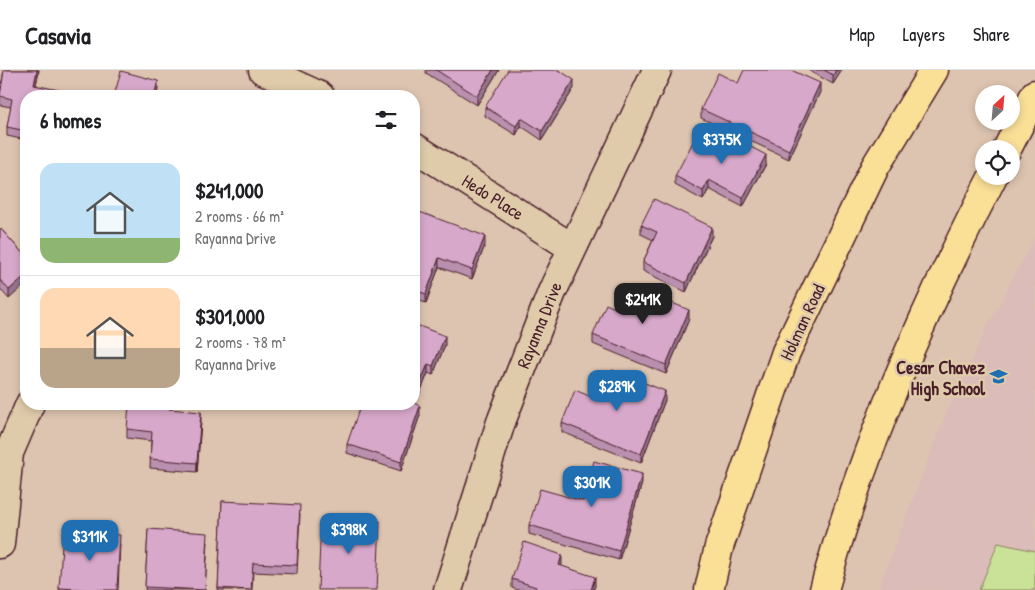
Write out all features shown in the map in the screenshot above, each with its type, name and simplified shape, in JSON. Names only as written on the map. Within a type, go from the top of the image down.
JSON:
[{"type":"main road","name":"Holman Road","points":[[709,590],[719,547],[786,352],[875,167],[934,70]]},
{"type":"main road","points":[[1012,140],[1035,94]]},
{"type":"main road","points":[[824,590],[840,531],[921,324],[989,185]]},
{"type":"street","points":[[263,70],[307,90]]},
{"type":"street","name":"Rayanna Drive","points":[[448,590],[501,422],[571,247],[656,70]]},
{"type":"street","name":"Hedo Place","points":[[420,151],[571,247]]},
{"type":"street","points":[[0,544],[9,453],[27,410]]},
{"type":"shaded area","name":"Cesar Chavez High School","points":[[1035,237],[1035,590],[878,590],[943,421],[984,333]]},
{"type":"green space","points":[[998,543],[1035,551],[1035,590],[979,590]]},
{"type":"building","points":[[4,70],[37,70],[34,85],[59,90],[20,90],[20,130],[7,127],[12,99],[0,96]]},
{"type":"building","points":[[436,70],[493,70],[477,96]]},
{"type":"building","points":[[508,70],[559,70],[574,80],[542,131],[521,118],[516,126],[485,107]]},
{"type":"building","points":[[744,70],[791,70],[820,83],[789,150],[701,109],[718,73],[738,83]]},
{"type":"building","points":[[824,70],[836,70],[833,75]]},
{"type":"building","points":[[121,71],[158,81],[156,90],[116,90]]},
{"type":"building","points":[[719,130],[766,155],[743,198],[709,180],[703,191],[675,176],[693,142],[709,150]]},
{"type":"building","points":[[654,199],[712,227],[686,283],[643,262],[657,232],[641,225]]},
{"type":"building","points":[[420,212],[485,236],[472,270],[439,258],[426,294],[420,292]]},
{"type":"building","points":[[0,228],[20,250],[20,280],[9,290],[0,280]]},
{"type":"building","points":[[632,286],[689,310],[666,365],[593,335],[606,304],[621,311]]},
{"type":"building","points":[[420,326],[445,336],[433,366],[428,364],[420,384]]},
{"type":"building","points":[[612,370],[665,391],[641,454],[562,423],[575,390],[601,401]]},
{"type":"building","points":[[129,410],[201,412],[197,463],[150,459],[152,432],[127,429]]},
{"type":"building","points":[[359,410],[419,410],[401,462],[347,444]]},
{"type":"building","points":[[594,461],[642,474],[619,551],[529,525],[540,489],[583,501]]},
{"type":"building","points":[[222,501],[300,505],[297,565],[253,563],[251,590],[218,588]]},
{"type":"building","points":[[321,518],[380,521],[377,590],[318,590]]},
{"type":"building","points":[[148,529],[208,533],[205,590],[145,587]]},
{"type":"building","points":[[63,532],[120,535],[117,590],[59,588]]},
{"type":"building","points":[[524,542],[562,555],[559,565],[595,577],[591,590],[535,590],[536,587],[512,579]]},
{"type":"place","name":"Cesar Chavez High School","points":[[999,377]]}]
